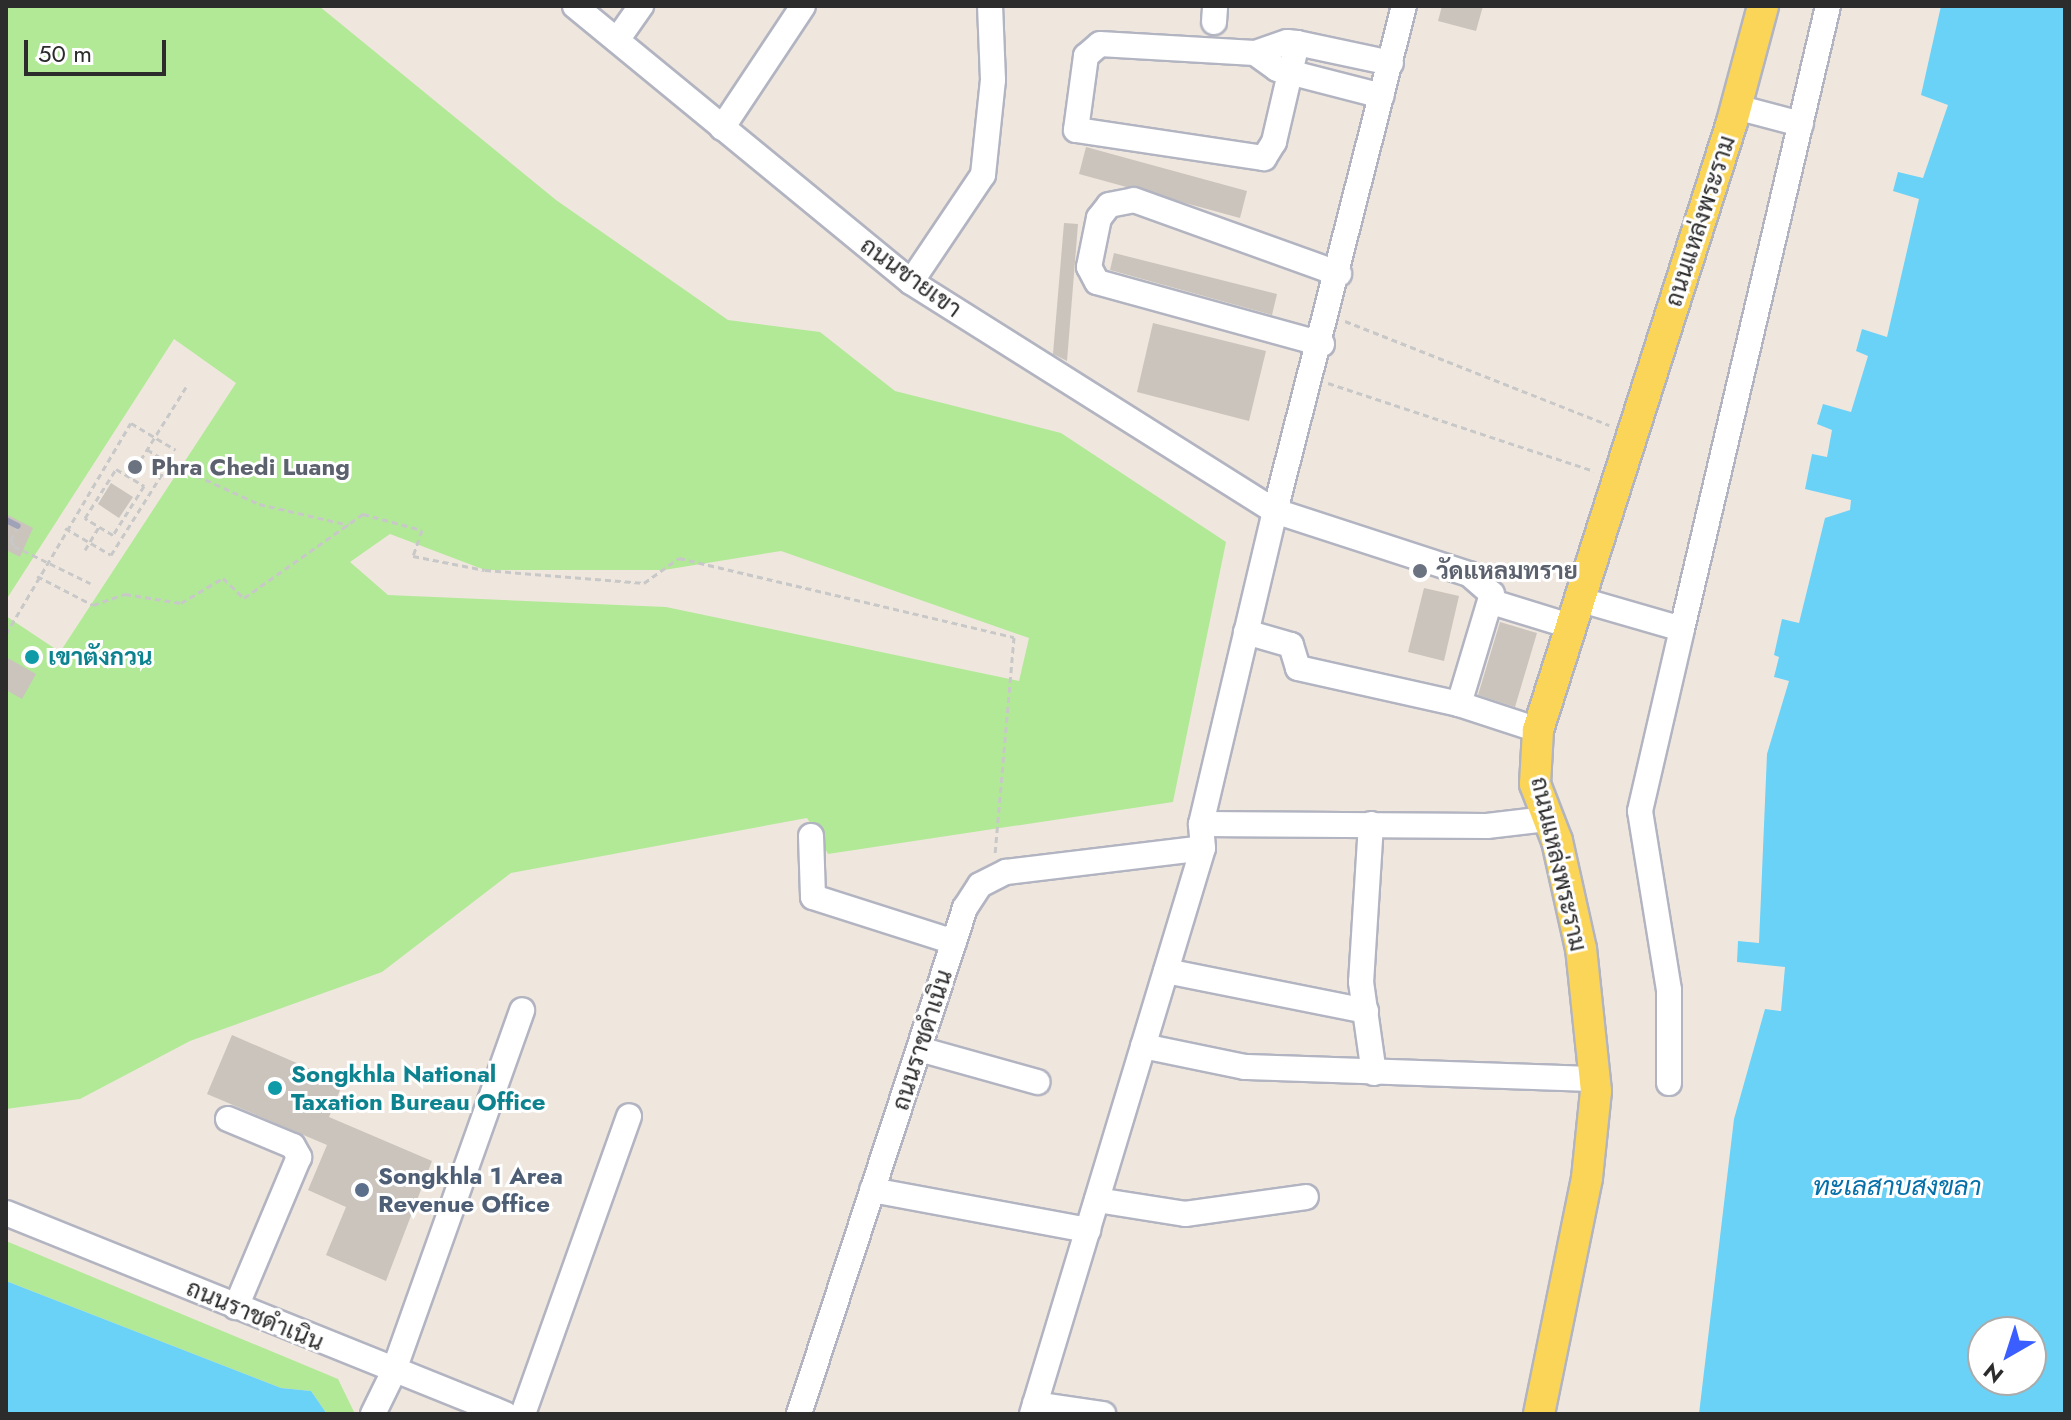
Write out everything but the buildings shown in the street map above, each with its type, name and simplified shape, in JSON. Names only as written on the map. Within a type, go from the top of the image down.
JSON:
[{"type":"main road","name":"ถนนแหล่งพระราม","points":[[1539,1414],[1587,1178],[1594,1079],[1581,949],[1535,784],[1538,730],[1736,107],[1763,6]]},
{"type":"street","name":"ถนนชายเขา","points":[[575,6],[911,282],[1275,511],[1469,574],[1485,583],[1492,602]]},
{"type":"street","points":[[617,40],[641,6]]},
{"type":"street","points":[[722,128],[803,6]]},
{"type":"street","points":[[911,282],[983,175],[993,80],[990,6]]},
{"type":"street","points":[[1103,1414],[1034,1409],[1166,971],[1202,836],[1275,511],[1322,344],[1404,6]]},
{"type":"street","points":[[1669,1083],[1669,990],[1640,811],[1828,6]]},
{"type":"street","points":[[1255,53],[1266,45],[1297,43],[1391,63]]},
{"type":"street","points":[[1297,43],[1291,74],[1274,142],[1261,159],[1076,130],[1086,56],[1100,44],[1255,53],[1291,74],[1382,96]]},
{"type":"street","points":[[1736,107],[1801,124]]},
{"type":"street","points":[[1322,344],[1097,282],[1089,267],[1099,218],[1109,205],[1134,200],[1339,274]]},
{"type":"street","points":[[1459,704],[1492,602],[1682,629]]},
{"type":"street","points":[[1246,632],[1291,645],[1298,668],[1459,704],[1538,730]]},
{"type":"street","points":[[993,879],[1202,836],[1371,824],[1494,826],[1547,819]]},
{"type":"street","points":[[1371,824],[1362,965],[1374,1073]]},
{"type":"street","points":[[811,836],[808,889],[813,897],[954,942]]},
{"type":"street","name":"ถนนราชดำเนิน","points":[[799,1414],[965,908],[993,879]]},
{"type":"street","points":[[1166,971],[1366,1011]]},
{"type":"street","points":[[373,1414],[393,1373],[522,1010]]},
{"type":"street","points":[[1143,1046],[1245,1067],[1374,1073],[1454,1070],[1594,1079]]},
{"type":"street","points":[[919,1049],[1037,1082]]},
{"type":"street","points":[[523,1414],[629,1116]]},
{"type":"street","points":[[228,1119],[293,1146],[299,1157],[236,1307]]},
{"type":"street","points":[[872,1190],[1088,1230]]},
{"type":"street","points":[[1097,1200],[1185,1214],[1306,1197]]},
{"type":"street","name":"ถนนราชดำเนิน","points":[[6,1213],[393,1373],[505,1414]]},
{"type":"path","points":[[1329,315],[1631,434]]},
{"type":"path","points":[[1311,377],[1617,478]]},
{"type":"path","points":[[130,477],[186,387]]},
{"type":"path","points":[[6,634],[45,561],[131,423],[176,450]]},
{"type":"path","points":[[147,449],[169,463],[259,504],[350,526]]},
{"type":"path","points":[[65,528],[111,555],[169,463]]},
{"type":"path","points":[[116,469],[144,486],[113,535],[85,518],[100,493],[116,469]]},
{"type":"path","points":[[90,488],[100,493]]},
{"type":"path","points":[[37,576],[93,605],[125,594],[181,603],[223,578],[244,598],[363,514],[422,530],[413,556],[485,570],[644,583],[679,558],[1014,637],[993,879]]},
{"type":"path","points":[[18,526],[11,540],[14,546],[90,583]]},
{"type":"path","points":[[85,550],[99,527]]},
{"type":"green space","points":[[6,6],[319,6],[556,200],[728,320],[820,332],[895,391],[1061,433],[1226,542],[1173,802],[828,854],[807,818],[511,873],[382,972],[190,1041],[80,1099],[6,1109],[6,616],[60,652],[236,383],[174,339],[6,600]],"holes":[[[390,534],[485,570],[664,570],[781,551],[1029,638],[1019,681],[666,607],[388,595],[350,562]]]},
{"type":"green space","points":[[6,1241],[338,1379],[355,1414],[327,1414],[311,1391],[281,1388],[6,1281]]},
{"type":"water","name":"ทะเลสาบสงขลา","points":[[1941,6],[2065,6],[2065,1414],[1699,1414],[1734,1119],[1765,1009],[1781,1011],[1785,967],[1737,962],[1738,941],[1759,943],[1767,754],[1789,681],[1774,677],[1779,657],[1774,655],[1782,619],[1799,623],[1825,518],[1850,510],[1851,500],[1805,489],[1812,454],[1827,457],[1832,430],[1817,424],[1823,404],[1851,412],[1868,356],[1856,351],[1862,329],[1887,337],[1919,199],[1893,191],[1898,172],[1923,178],[1948,105],[1921,95]]},
{"type":"water","points":[[6,1281],[281,1388],[311,1391],[327,1414],[6,1414]]},
{"type":"railway","points":[[6,520],[18,526]]},
{"type":"place","name":"Phra Chedi Luang","points":[[135,467]]},
{"type":"place","name":"วัดแหลมทราย","points":[[1420,571]]},
{"type":"place","name":"เขาตังกวน","points":[[32,657]]},
{"type":"place","name":"Songkhla National Taxation Bureau Office","points":[[275,1088]]},
{"type":"place","name":"Songkhla 1 Area Revenue Office","points":[[362,1190]]}]
